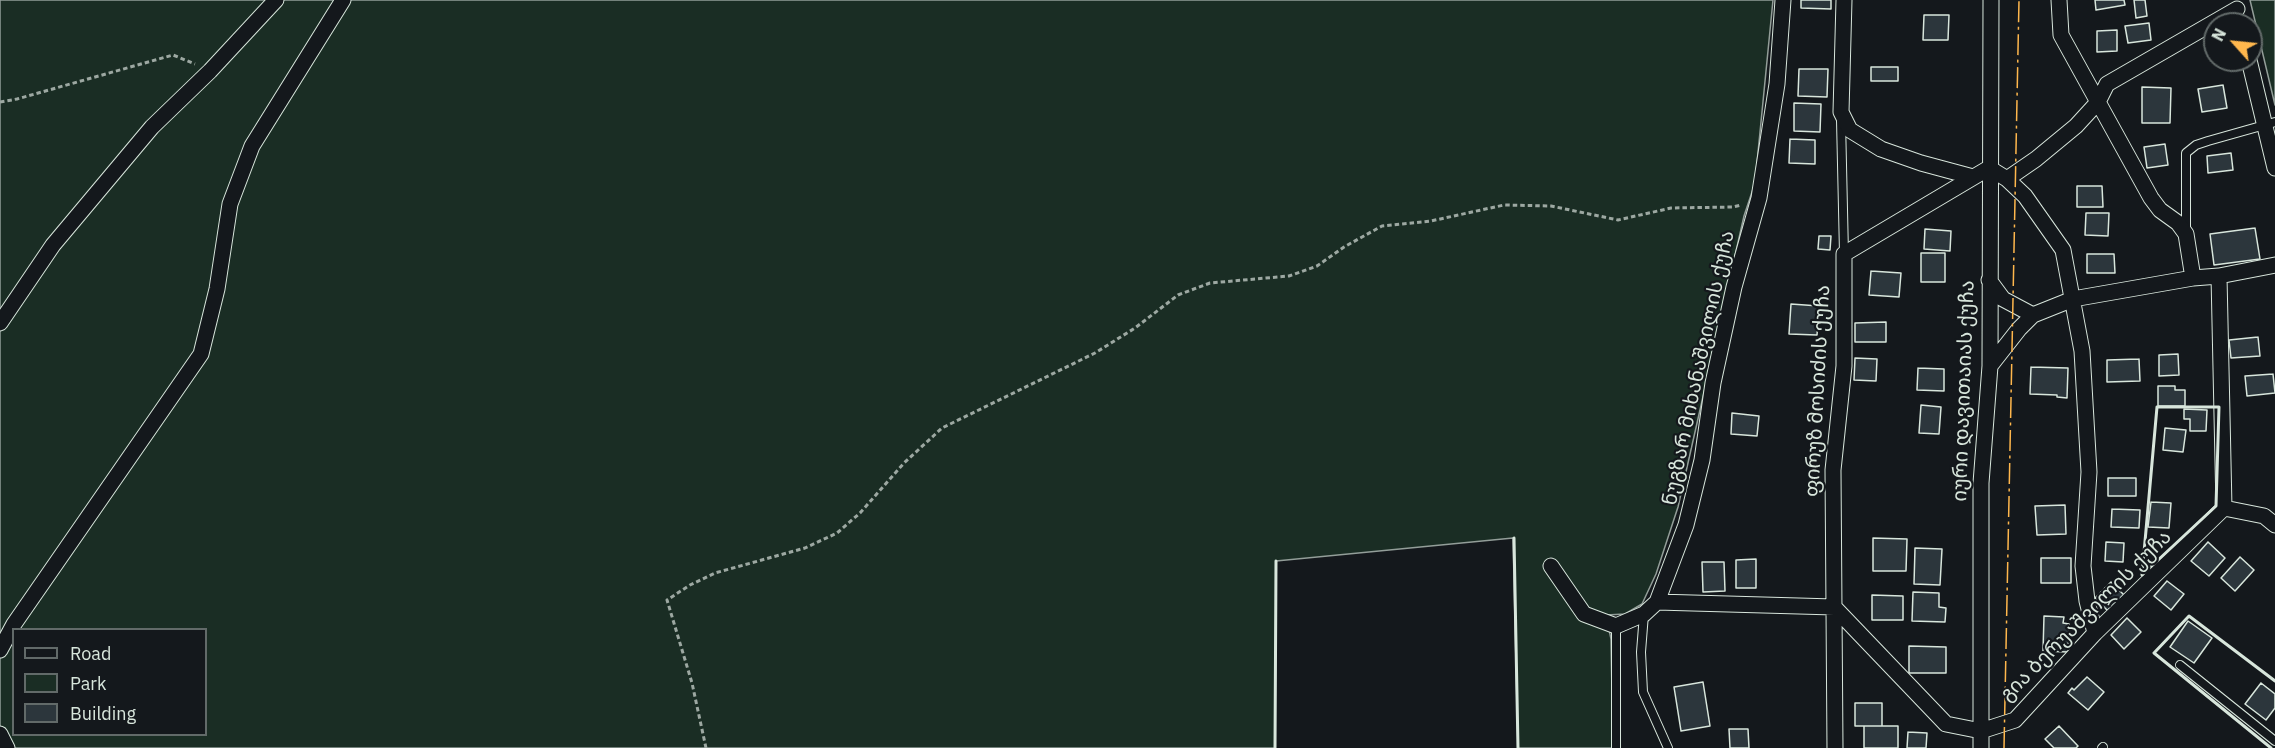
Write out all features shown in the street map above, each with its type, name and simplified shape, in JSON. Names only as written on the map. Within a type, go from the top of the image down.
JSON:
[{"type":"street","points":[[0,323],[53,245],[152,127],[210,71],[276,0]]},
{"type":"street","points":[[0,650],[14,624],[201,354],[217,290],[230,204],[252,146],[343,0]]},
{"type":"street","name":"ნუგზარ მიხანაშვილის ქუჩა","points":[[1616,626],[1644,614],[1657,602],[1686,525],[1702,460],[1713,383],[1734,287],[1759,198],[1777,84],[1783,0]]},
{"type":"street","name":"ფირუზ მოსიძის ქუჩა","points":[[1841,112],[1844,0]]},
{"type":"street","name":"იური დავითაიას ქუჩა","points":[[1981,748],[1981,483],[1990,366],[1991,0]]},
{"type":"street","points":[[2060,0],[2061,35],[2151,198],[2160,210],[2178,223],[2186,234],[2193,278]]},
{"type":"street","points":[[2007,179],[2036,159],[2068,132],[2098,102],[2107,84],[2237,11]]},
{"type":"street","points":[[2252,72],[2270,124],[2275,168]]},
{"type":"street","points":[[1841,112],[1850,130],[1881,149],[1973,177]]},
{"type":"street","points":[[1844,254],[1989,168],[2007,179],[2025,196],[2063,250],[2082,351],[2088,472],[2083,566],[2087,601],[2095,633]]},
{"type":"street","name":"ფირუზ მოსიძის ქუჩა","points":[[1835,748],[1833,470],[1844,366],[1844,254]]},
{"type":"street","points":[[1990,366],[2033,315],[2073,299],[2275,265]]},
{"type":"street","points":[[2219,276],[2224,508],[2264,516],[2275,525]]},
{"type":"street","points":[[1989,280],[2002,299],[2033,315]]},
{"type":"street","name":"გია ბერუაშვილის ქუჩა","points":[[1981,731],[2015,720],[2095,633],[2224,508]]},
{"type":"street","points":[[1551,566],[1584,614],[1616,626]]},
{"type":"street","points":[[1657,602],[1834,607],[1946,723],[1981,731]]},
{"type":"street","points":[[0,734],[7,748]]},
{"type":"lane","name":"ფირუზ მოსიძის ქუჩა","points":[[1841,112],[1844,254]]},
{"type":"lane","points":[[2186,234],[2186,153],[2196,145],[2270,124]]},
{"type":"lane","points":[[1644,614],[1641,652],[1642,692],[1668,748]]},
{"type":"lane","points":[[1616,626],[1616,748]]},
{"type":"lane","points":[[2180,665],[2275,741]]},
{"type":"path","points":[[0,102],[173,55],[210,71]]},
{"type":"path","points":[[706,748],[692,683],[667,600],[715,573],[806,548],[837,533],[860,513],[904,463],[942,428],[1095,353],[1135,328],[1178,295],[1210,283],[1289,276],[1308,270],[1382,226],[1431,221],[1504,205],[1551,206],[1618,220],[1671,208],[1733,207],[1759,198]]},
{"type":"green space","points":[[0,0],[1773,0],[1755,183],[1744,216],[1678,507],[1656,574],[1642,604],[1625,614],[1606,615],[1611,639],[1613,748],[1518,748],[1513,538],[1276,561],[1275,748],[0,748]]},
{"type":"green space","points":[[2250,0],[2275,0],[2275,105],[2263,55],[2263,12],[2253,12]]},
{"type":"building","points":[[1801,0],[1831,0],[1831,9],[1801,8]]},
{"type":"building","points":[[2095,0],[2124,0],[2125,5],[2096,10]]},
{"type":"building","points":[[2134,0],[2145,0],[2147,16],[2136,18]]},
{"type":"building","points":[[1924,15],[1949,15],[1948,40],[1923,40]]},
{"type":"building","points":[[2149,23],[2151,40],[2128,43],[2125,26]]},
{"type":"building","points":[[2117,30],[2117,51],[2097,52],[2097,31]]},
{"type":"building","points":[[1871,67],[1898,67],[1898,81],[1871,81]]},
{"type":"building","points":[[1799,69],[1828,69],[1827,97],[1798,96]]},
{"type":"building","points":[[2223,85],[2227,108],[2202,112],[2198,89]]},
{"type":"building","points":[[2142,87],[2171,88],[2170,123],[2142,123]]},
{"type":"building","points":[[1794,103],[1821,104],[1820,132],[1794,131]]},
{"type":"building","points":[[1790,139],[1815,140],[1815,164],[1789,163]]},
{"type":"building","points":[[2165,144],[2168,165],[2147,168],[2144,147]]},
{"type":"building","points":[[2231,153],[2233,170],[2208,173],[2207,156]]},
{"type":"building","points":[[2077,186],[2102,186],[2103,207],[2077,207]]},
{"type":"building","points":[[2086,213],[2109,213],[2108,236],[2085,235]]},
{"type":"building","points":[[2255,228],[2260,259],[2214,265],[2210,234]]},
{"type":"building","points":[[1925,229],[1951,231],[1950,251],[1924,249]]},
{"type":"building","points":[[1819,236],[1831,236],[1830,250],[1818,249]]},
{"type":"building","points":[[1921,253],[1945,253],[1945,282],[1921,282]]},
{"type":"building","points":[[2087,254],[2114,254],[2115,273],[2087,273]]},
{"type":"building","points":[[1871,271],[1901,273],[1899,297],[1869,295]]},
{"type":"building","points":[[1791,304],[1819,306],[1817,335],[1789,334]]},
{"type":"building","points":[[1886,322],[1886,342],[1855,342],[1855,323]]},
{"type":"building","points":[[2258,337],[2260,356],[2231,358],[2229,340]]},
{"type":"building","points":[[2178,354],[2179,375],[2159,376],[2159,355]]},
{"type":"building","points":[[1855,358],[1877,359],[1876,381],[1854,380]]},
{"type":"building","points":[[2139,359],[2140,381],[2107,382],[2107,360]]},
{"type":"building","points":[[2031,367],[2068,368],[2067,398],[2057,397],[2057,395],[2030,394]]},
{"type":"building","points":[[1918,368],[1944,369],[1944,391],[1917,390]]},
{"type":"building","points":[[2273,374],[2275,393],[2247,396],[2245,376]]},
{"type":"building","points":[[2158,386],[2175,386],[2175,390],[2185,390],[2185,406],[2158,406]]},
{"type":"building","points":[[1921,405],[1941,407],[1939,434],[1919,433]]},
{"type":"building","points":[[2184,409],[2207,410],[2206,431],[2190,431],[2190,419],[2184,419]]},
{"type":"building","points":[[1732,413],[1759,416],[1757,436],[1731,434]]},
{"type":"building","points":[[2165,428],[2186,430],[2183,452],[2163,450]]},
{"type":"building","points":[[2108,478],[2136,478],[2136,496],[2108,496]]},
{"type":"building","points":[[2151,502],[2171,503],[2169,528],[2148,527]]},
{"type":"building","points":[[2065,505],[2066,534],[2037,535],[2035,506]]},
{"type":"building","points":[[2112,509],[2140,510],[2139,528],[2111,527]]},
{"type":"building","points":[[1873,538],[1907,539],[1906,571],[1873,571]]},
{"type":"building","points":[[2106,542],[2124,543],[2123,562],[2105,561]]},
{"type":"building","points":[[2208,542],[2225,558],[2209,576],[2191,561]]},
{"type":"building","points":[[1915,548],[1942,549],[1940,585],[1914,584]]},
{"type":"building","points":[[2240,557],[2254,570],[2235,591],[2221,578]]},
{"type":"building","points":[[2041,558],[2071,558],[2071,583],[2041,583]]},
{"type":"building","points":[[1756,559],[1756,588],[1736,588],[1736,560]]},
{"type":"building","points":[[1702,562],[1724,562],[1725,591],[1703,592]]},
{"type":"building","points":[[2167,581],[2184,594],[2171,610],[2154,596]]},
{"type":"building","points":[[2111,582],[2124,595],[2108,611],[2095,598]]},
{"type":"building","points":[[1913,592],[1939,593],[1939,607],[1946,608],[1945,622],[1912,621]]},
{"type":"building","points":[[1872,595],[1903,596],[1903,620],[1872,620]]},
{"type":"building","points":[[2044,616],[2064,617],[2063,623],[2069,624],[2068,652],[2043,651]]},
{"type":"building","points":[[2127,618],[2141,632],[2124,649],[2111,635]]},
{"type":"building","points":[[2188,621],[2212,638],[2194,663],[2170,647]]},
{"type":"building","points":[[1909,646],[1946,647],[1946,673],[1909,673]]},
{"type":"building","points":[[2087,677],[2104,692],[2088,710],[2068,693]]},
{"type":"building","points":[[1703,682],[1710,726],[1681,731],[1674,687]]},
{"type":"building","points":[[2261,683],[2275,694],[2275,708],[2266,720],[2245,704]]},
{"type":"building","points":[[1855,703],[1882,703],[1882,726],[1855,726]]},
{"type":"building","points":[[1864,726],[1898,726],[1898,748],[1864,748]]},
{"type":"building","points":[[2059,726],[2078,746],[2076,748],[2054,748],[2045,739]]},
{"type":"building","points":[[1729,729],[1748,729],[1749,748],[1730,748]]},
{"type":"building","points":[[1908,732],[1927,733],[1926,748],[1907,748]]},
{"type":"wall","points":[[2157,407],[2219,407],[2216,506],[2142,575],[2157,407]]},
{"type":"wall","points":[[1514,538],[1518,748]]},
{"type":"wall","points":[[1275,748],[1276,561]]},
{"type":"wall","points":[[2271,748],[2154,653],[2189,616],[2275,681]]},
{"type":"power","points":[[2004,748],[2019,0]]}]
